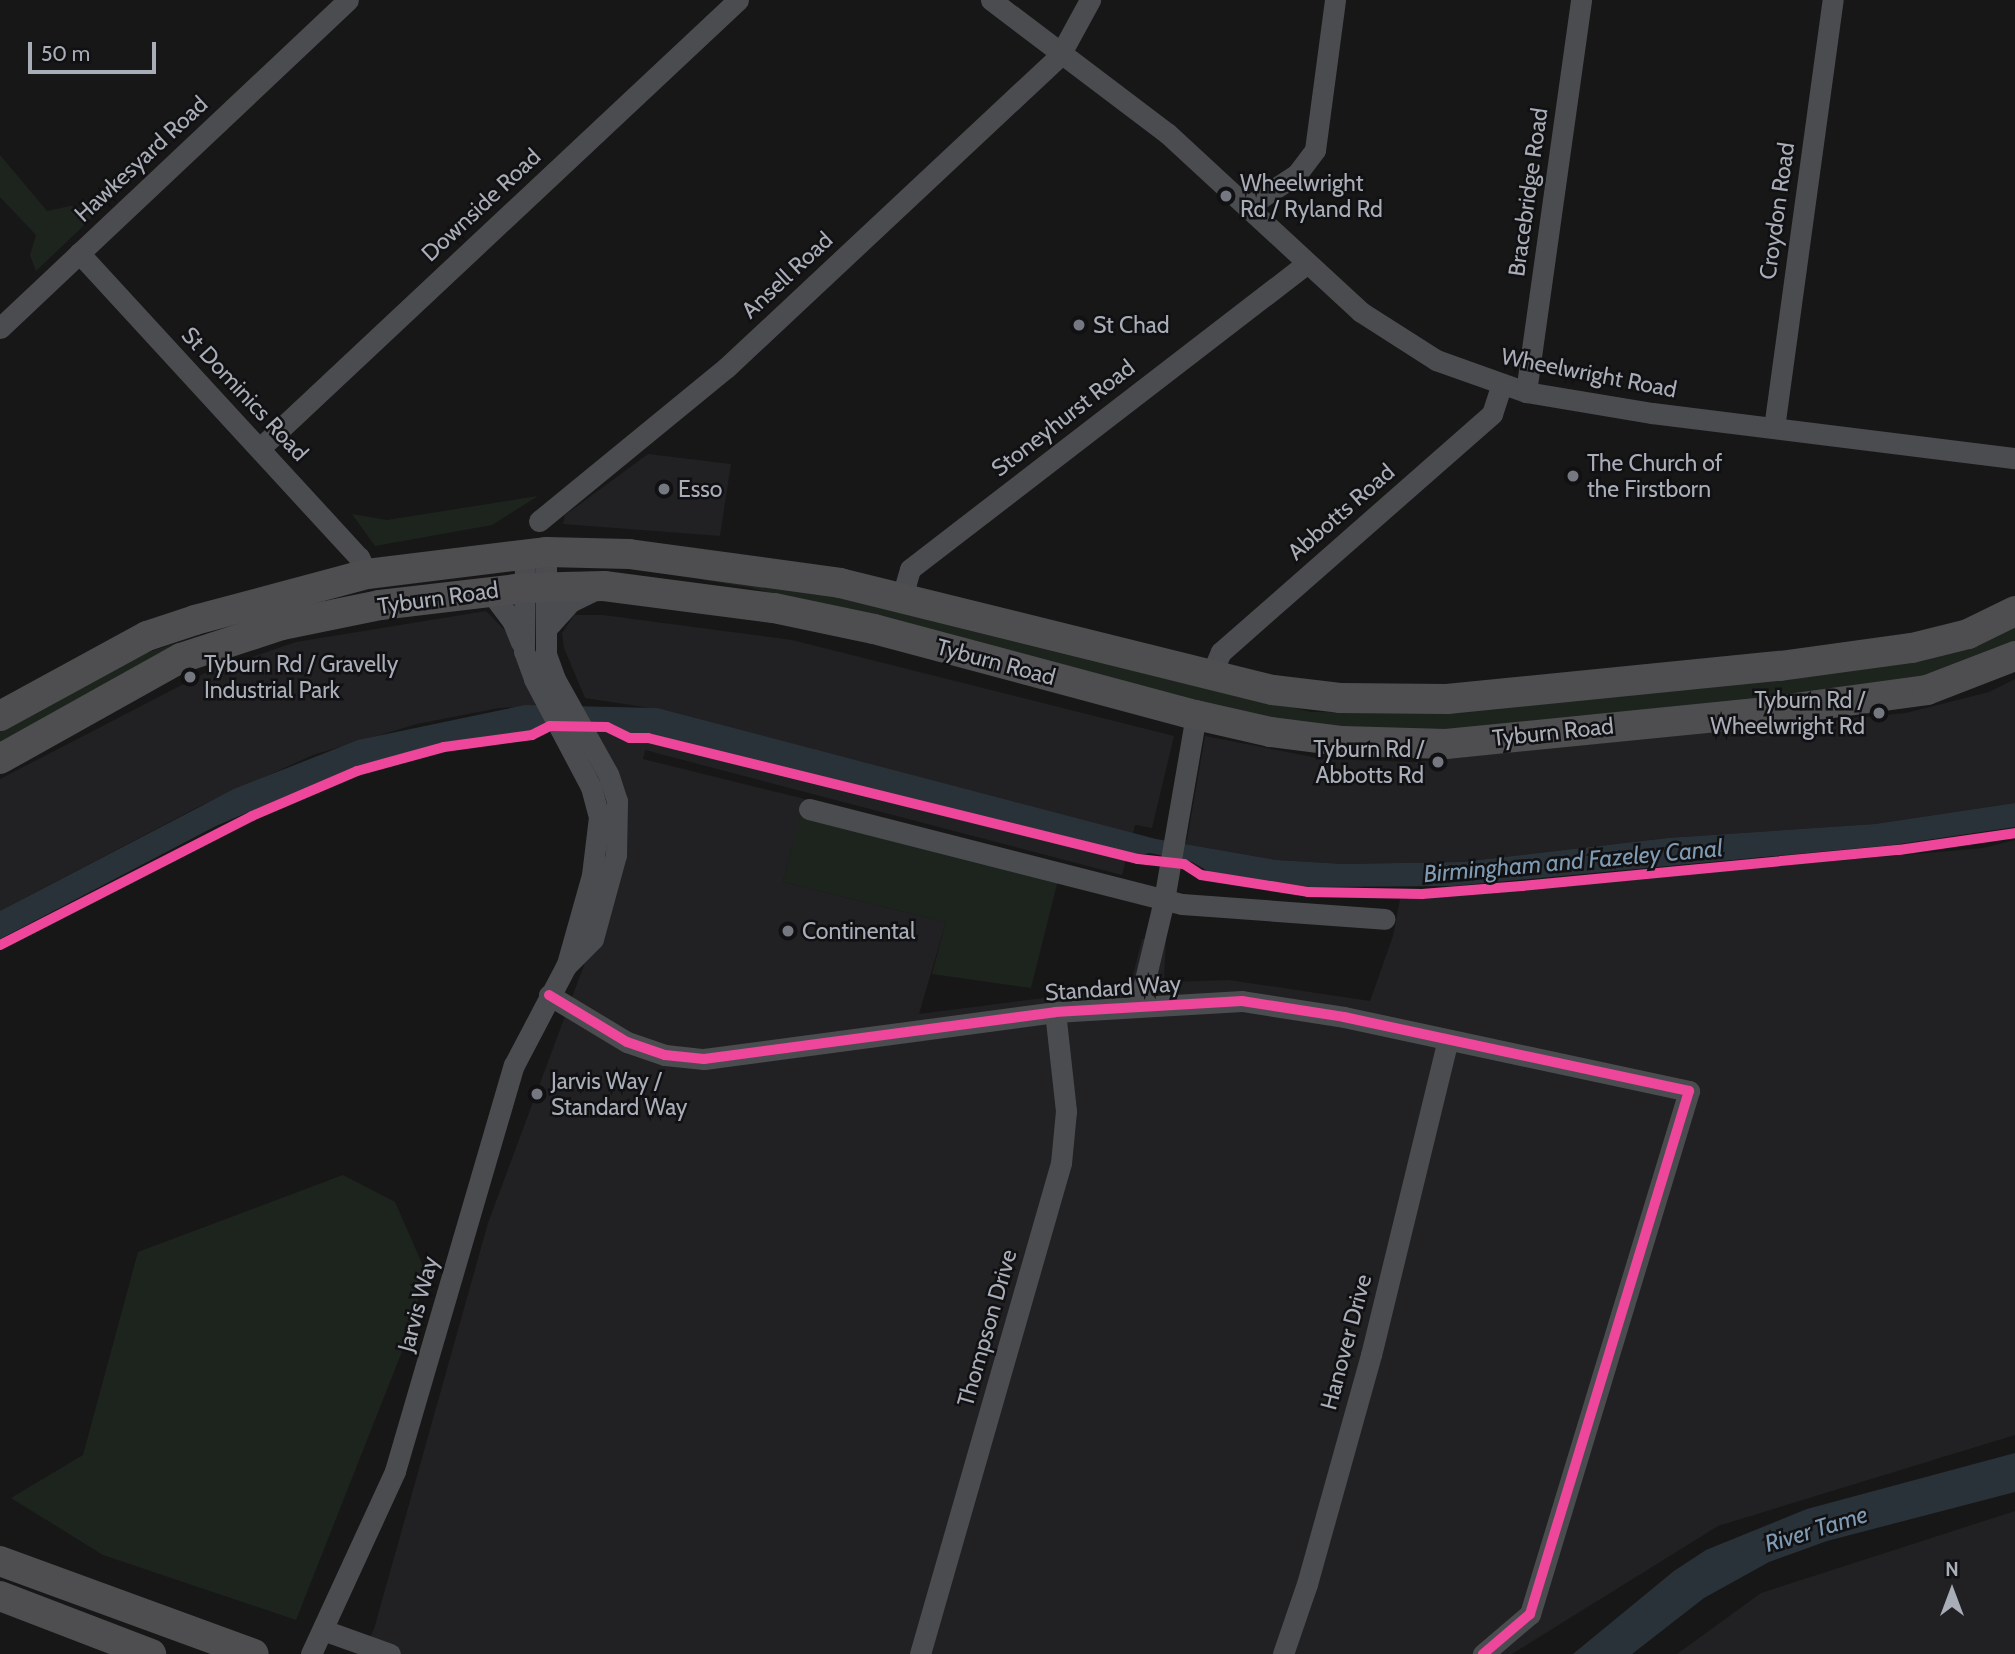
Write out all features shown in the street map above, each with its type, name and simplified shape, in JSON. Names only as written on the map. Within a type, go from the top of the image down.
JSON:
[{"type":"highway","name":"Tyburn Road","points":[[0,716],[147,636],[367,573],[535,553],[615,553],[734,566],[902,597],[1211,675],[1340,698],[1447,699],[1912,648],[1968,634],[2015,611]]},
{"type":"highway","name":"Tyburn Road","points":[[0,759],[116,690],[181,658],[282,625],[380,605],[489,590],[604,586],[774,608],[874,629],[1196,715],[1270,732],[1342,741],[1446,744],[1927,690],[2015,656]]},
{"type":"highway","points":[[0,1560],[254,1654]]},
{"type":"highway","points":[[0,1596],[151,1654]]},
{"type":"street","name":"Hawkesyard Road","points":[[0,328],[348,0]]},
{"type":"street","name":"Downside Road","points":[[260,448],[738,0]]},
{"type":"street","name":"Wheelwright Road","points":[[990,0],[1167,134],[1247,207],[1305,265],[1393,335],[1436,360],[1501,386],[1526,392],[1774,428],[2015,458]]},
{"type":"street","name":"Ansell Road","points":[[539,521],[726,368],[1060,55],[1090,0]]},
{"type":"street","points":[[1247,207],[1297,174],[1315,150],[1335,0]]},
{"type":"street","name":"Bracebridge Road","points":[[1526,392],[1581,0]]},
{"type":"street","name":"Croydon Road","points":[[1774,428],[1833,0]]},
{"type":"street","name":"St Dominics Road","points":[[79,253],[359,557],[367,573]]},
{"type":"street","name":"Stoneyhurst Road","points":[[902,597],[910,569],[1305,265]]},
{"type":"street","name":"Abbotts Road","points":[[1211,675],[1221,652],[1492,414],[1501,386]]},
{"type":"street","points":[[524,651],[535,588],[535,553]]},
{"type":"street","points":[[546,629],[570,601],[604,586]]},
{"type":"street","name":"Jarvis Way","points":[[535,588],[546,629],[545,679],[599,817],[593,875],[566,966]]},
{"type":"street","points":[[489,590],[512,620],[524,651],[545,679]]},
{"type":"street","name":"Jarvis Way","points":[[311,1654],[395,1471],[514,1065],[548,995],[566,966],[593,939],[616,855],[617,801],[593,744],[545,679]]},
{"type":"street","points":[[1139,1004],[1164,900],[1196,715]]},
{"type":"street","points":[[809,809],[1164,900],[1384,919]]},
{"type":"street","name":"Standard Way","points":[[548,995],[627,1042],[665,1055],[704,1059],[1055,1012],[1139,1004],[1242,1000],[1689,1091],[1530,1614],[1483,1654]]},
{"type":"street","name":"Thompson Drive","points":[[920,1654],[1061,1163],[1066,1111],[1055,1012]]},
{"type":"street","name":"Hanover Drive","points":[[1283,1654],[1307,1584],[1371,1355],[1448,1040]]},
{"type":"street","points":[[323,1630],[390,1654]]},
{"type":"shaded area","points":[[0,155],[47,211],[70,206],[99,211],[36,271],[30,255],[36,235],[0,197]]},
{"type":"shaded area","name":"Esso","points":[[648,454],[731,464],[720,536],[563,524],[565,515]]},
{"type":"shaded area","points":[[538,496],[492,525],[375,546],[352,514],[387,520]]},
{"type":"shaded area","points":[[704,576],[786,581],[1311,712],[1409,713],[2015,626],[2015,646],[1953,673],[1873,689],[1441,732],[1309,730],[752,588],[703,580]]},
{"type":"shaded area","points":[[331,601],[0,752],[0,727],[127,659],[233,625]]},
{"type":"shaded area","points":[[486,611],[524,650],[547,705],[499,708],[417,724],[313,755],[198,807],[0,911],[0,779],[205,673],[296,642]]},
{"type":"shaded area","points":[[574,615],[603,615],[792,640],[1174,736],[1152,828],[1135,825],[1122,875],[645,750],[643,759],[805,799],[783,882],[946,922],[919,1014],[1130,987],[1142,939],[1166,941],[1164,978],[1167,982],[1229,980],[1370,1001],[1393,936],[1400,899],[1983,848],[2015,840],[2015,1435],[1718,1526],[1512,1654],[362,1654],[374,1629],[488,1223],[593,941],[620,829],[582,727],[607,727],[630,738],[648,738],[657,709],[585,698],[564,648],[562,633]]},
{"type":"shaded area","points":[[2015,679],[2015,803],[1875,824],[1668,838],[1462,862],[1343,864],[1276,860],[1173,842],[1187,840],[1205,736],[1323,759],[1414,762],[1906,713],[1989,692]]},
{"type":"shaded area","points":[[801,813],[1058,880],[1031,988],[932,974],[946,922],[783,882]]},
{"type":"shaded area","points":[[343,1175],[395,1202],[424,1268],[414,1321],[296,1620],[103,1555],[11,1498],[83,1455],[138,1252]]},
{"type":"shaded area","points":[[2015,1511],[2015,1654],[1677,1654],[1761,1593]]},
{"type":"water","name":"Birmingham and Fazeley Canal","points":[[525,705],[657,708],[1156,839],[1276,860],[1343,864],[1462,862],[1668,838],[1875,824],[2015,803],[2015,827],[1893,845],[1453,886],[1311,887],[1213,874],[1192,862],[1150,853],[1140,855],[626,733],[610,724],[543,725],[529,733],[445,743],[356,766],[216,826],[0,939],[0,911],[234,789],[358,740]]},
{"type":"water","name":"River Tame","points":[[2015,1453],[2015,1492],[1827,1541],[1769,1562],[1704,1598],[1632,1654],[1573,1654],[1674,1571],[1706,1550],[1807,1509]]},
{"type":"cycle path","points":[[0,945],[252,816],[357,771],[444,747],[532,735],[550,726],[607,727],[630,738],[648,738],[1138,859],[1184,864],[1201,875],[1308,892],[1422,894],[1522,886],[1899,850],[2015,833]]},
{"type":"cycle path","points":[[549,995],[627,1042],[665,1055],[704,1059],[1055,1012],[1242,1001],[1344,1017],[1689,1091],[1530,1614],[1483,1654]]},
{"type":"place","name":"Wheelwright Rd / Ryland Rd","points":[[1226,196]]},
{"type":"place","name":"St Chad","points":[[1079,325]]},
{"type":"place","name":"The Church of the Firstborn","points":[[1573,476]]},
{"type":"place","name":"Esso","points":[[664,489]]},
{"type":"place","name":"Tyburn Rd / Gravelly Industrial Park","points":[[190,677]]},
{"type":"place","name":"Tyburn Rd / Wheelwright Rd","points":[[1879,713]]},
{"type":"place","name":"Tyburn Rd / Abbotts Rd","points":[[1438,762]]},
{"type":"place","name":"Continental","points":[[788,931]]},
{"type":"place","name":"Jarvis Way / Standard Way","points":[[537,1094]]}]
